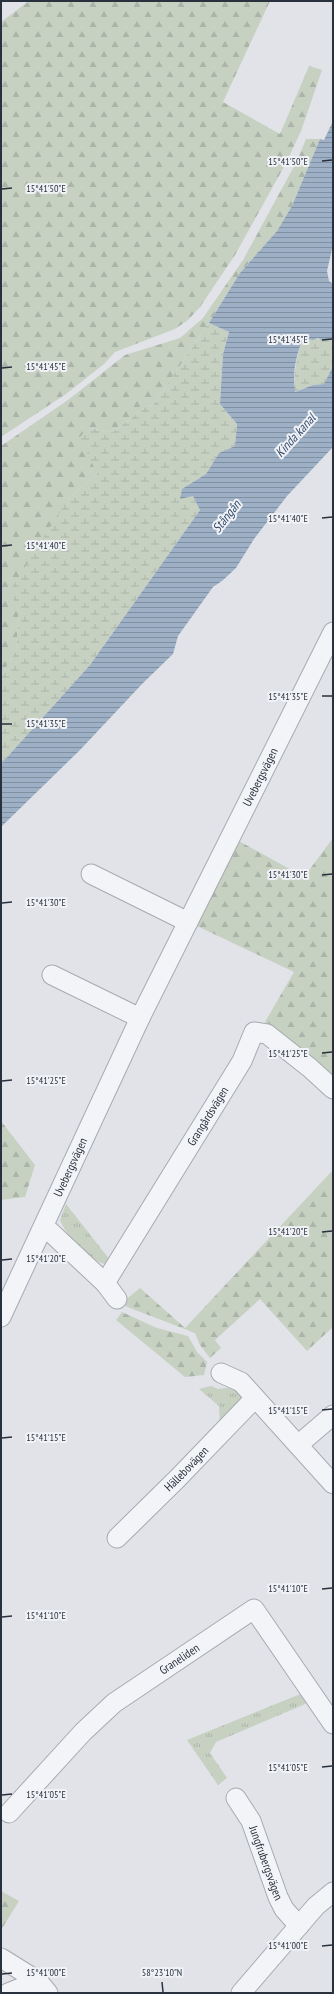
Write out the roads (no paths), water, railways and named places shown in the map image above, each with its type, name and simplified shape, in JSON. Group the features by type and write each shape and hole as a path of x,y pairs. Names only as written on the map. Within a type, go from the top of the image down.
{"street":[{"name":"Uvebergsvägen","path":"1,1317 140,1018 333,632"},
{"path":"91,874 188,922"},
{"path":"52,975 140,1018"},
{"name":"Grangårdsvägen","path":"105,1283 242,1062 254,1032 267,1034 310,1068 333,1089"},
{"path":"44,1226 105,1283 117,1299"},
{"path":"221,1373 241,1382 333,1484"},
{"name":"Hällebovägen","path":"117,1538 178,1478 255,1398"},
{"path":"298,1445 333,1415"},
{"name":"Graneliden","path":"9,1814 83,1732 114,1703 254,1609 333,1724"},
{"name":"Jungfrubergsvägen","path":"236,1798 251,1822 278,1897 284,1909 299,1926"},
{"path":"241,1993 316,1906 333,1892"},
{"path":"1,1958 43,1987"},
{"path":"8,1993 43,1987"}],"water":[{"path":"333,121 333,245 327,271 329,281 333,284 333,338 323,341 318,338 313,340 303,338 298,351 294,378 295,392 313,385 324,384 333,366 333,447 287,496 254,539 236,568 213,587 178,636 173,654 143,683 80,750 1,827 1,764 90,665 200,510 193,496 180,499 182,489 206,474 219,453 235,446 237,424 220,404 223,354 229,332 209,323 240,273 277,231 292,206 320,139 324,140"}],"water label":[{"name":"Kinda kanal","path":"295,435"},
{"name":"Stångån","path":"226,516"}]}
